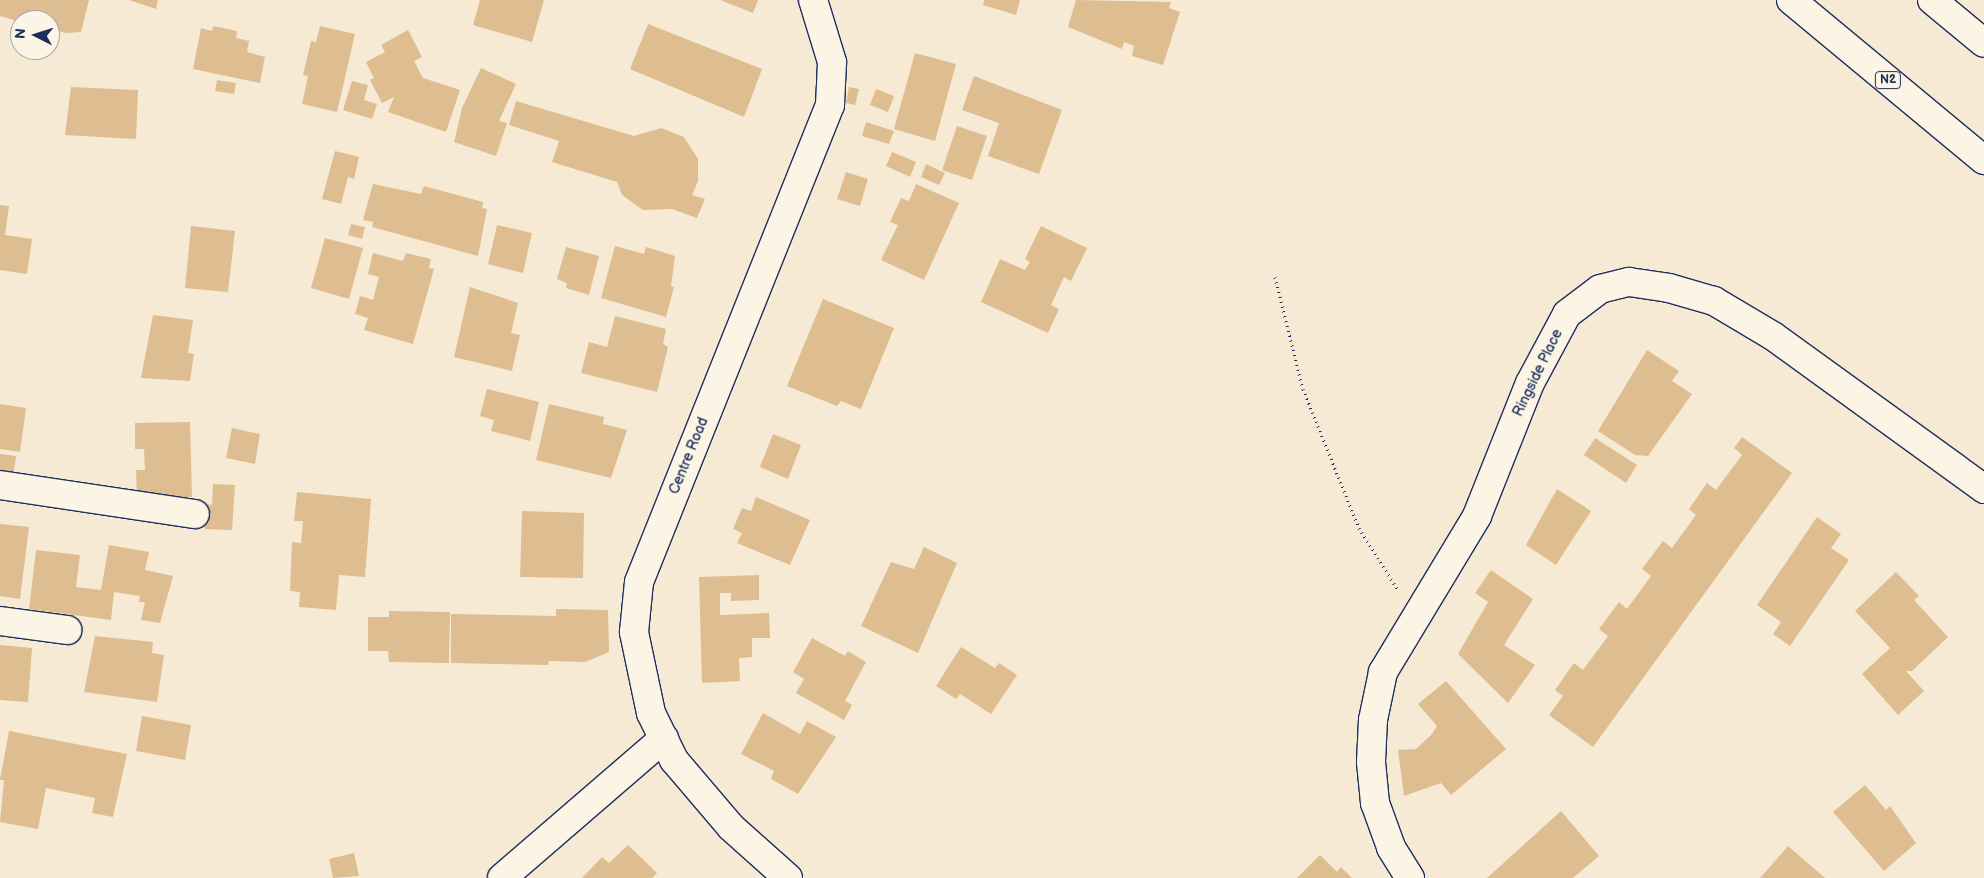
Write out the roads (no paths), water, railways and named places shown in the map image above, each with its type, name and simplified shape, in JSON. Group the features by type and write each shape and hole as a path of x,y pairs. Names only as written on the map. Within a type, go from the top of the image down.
{"main road":[{"name":"Centre Road","path":"780,875 730,827 674,760 651,712 640,672 634,632 639,582 830,105 832,62 814,0"},
{"name":"N2","path":"1791,0 1984,160"},
{"path":"1932,0 1984,43"},
{"name":"Ringside Place","path":"1410,878 1391,847 1375,803 1371,762 1373,720 1384,672 1477,516 1530,383 1567,314 1600,289 1629,282 1669,288 1714,301 1773,336 1984,489"},
{"path":"0,485 195,514"},
{"path":"0,621 67,630"},
{"path":"502,878 664,738"}]}
